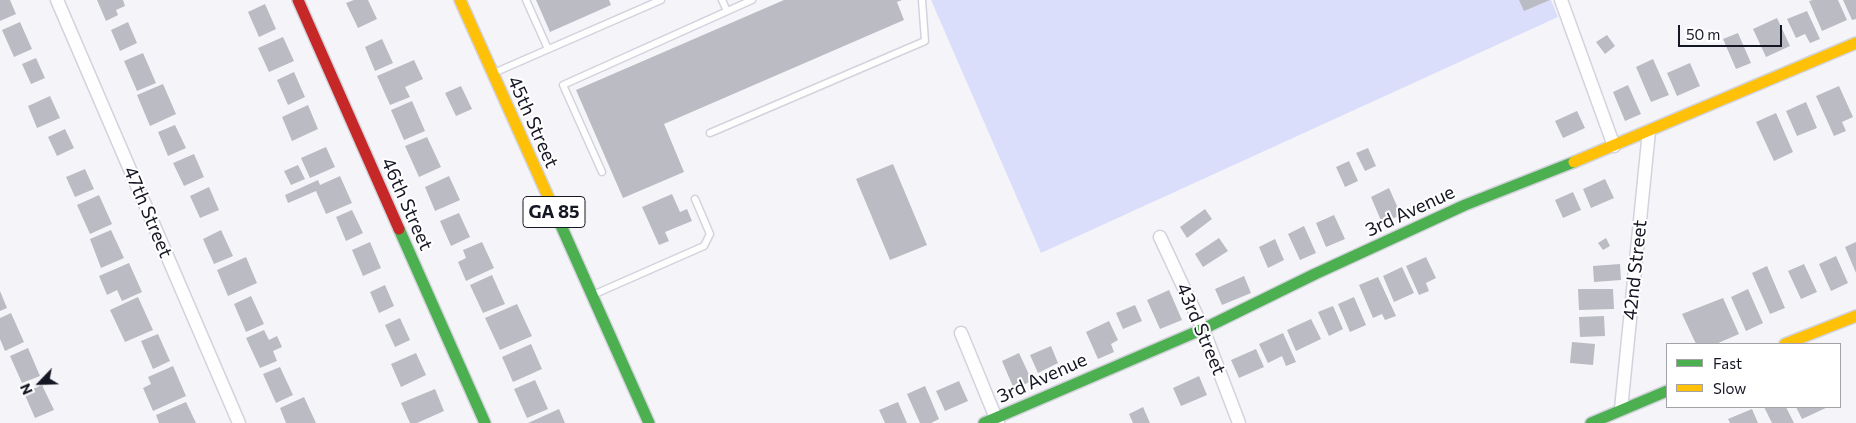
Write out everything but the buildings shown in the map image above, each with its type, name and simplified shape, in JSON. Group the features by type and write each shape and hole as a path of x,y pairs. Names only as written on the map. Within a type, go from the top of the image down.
{"street":[{"name":"47th Street","path":"57,0 239,423"},
{"name":"46th Street","path":"298,0 484,423"},
{"name":"45th Street","path":"460,0 649,423"},
{"path":"1562,0 1614,146"},
{"name":"3rd Avenue","path":"992,421 1202,329 1314,274 1465,205 1614,146 1856,44"},
{"name":"42nd Street","path":"1621,409 1649,131"},
{"name":"43rd Street","path":"1160,237 1202,329 1239,423"},
{"path":"1788,343 1856,316"},
{"path":"960,333 992,421"},
{"path":"1591,423 1666,391"}],"lane":[{"path":"526,0 548,49"},
{"path":"492,73 646,3 661,0"},
{"path":"722,0 727,12"},
{"path":"602,172 563,85 752,0"},
{"path":"710,133 926,41 922,0"},
{"path":"592,296 704,246 710,234 695,200"}],"shaded area":[{"path":"931,0 1551,0 1558,17 1041,253"}],"traffic: fast":[{"path":"984,423 1203,329 1315,274 1465,205 1574,162"},
{"path":"559,221 649,423"},
{"path":"399,229 485,423"},
{"path":"1591,423 1666,391"}],"traffic: slow":[{"path":"460,0 559,221"},
{"path":"1574,162 1856,43"},
{"path":"1788,343 1856,316"}],"traffic: jam":[{"path":"298,0 399,229"}]}
